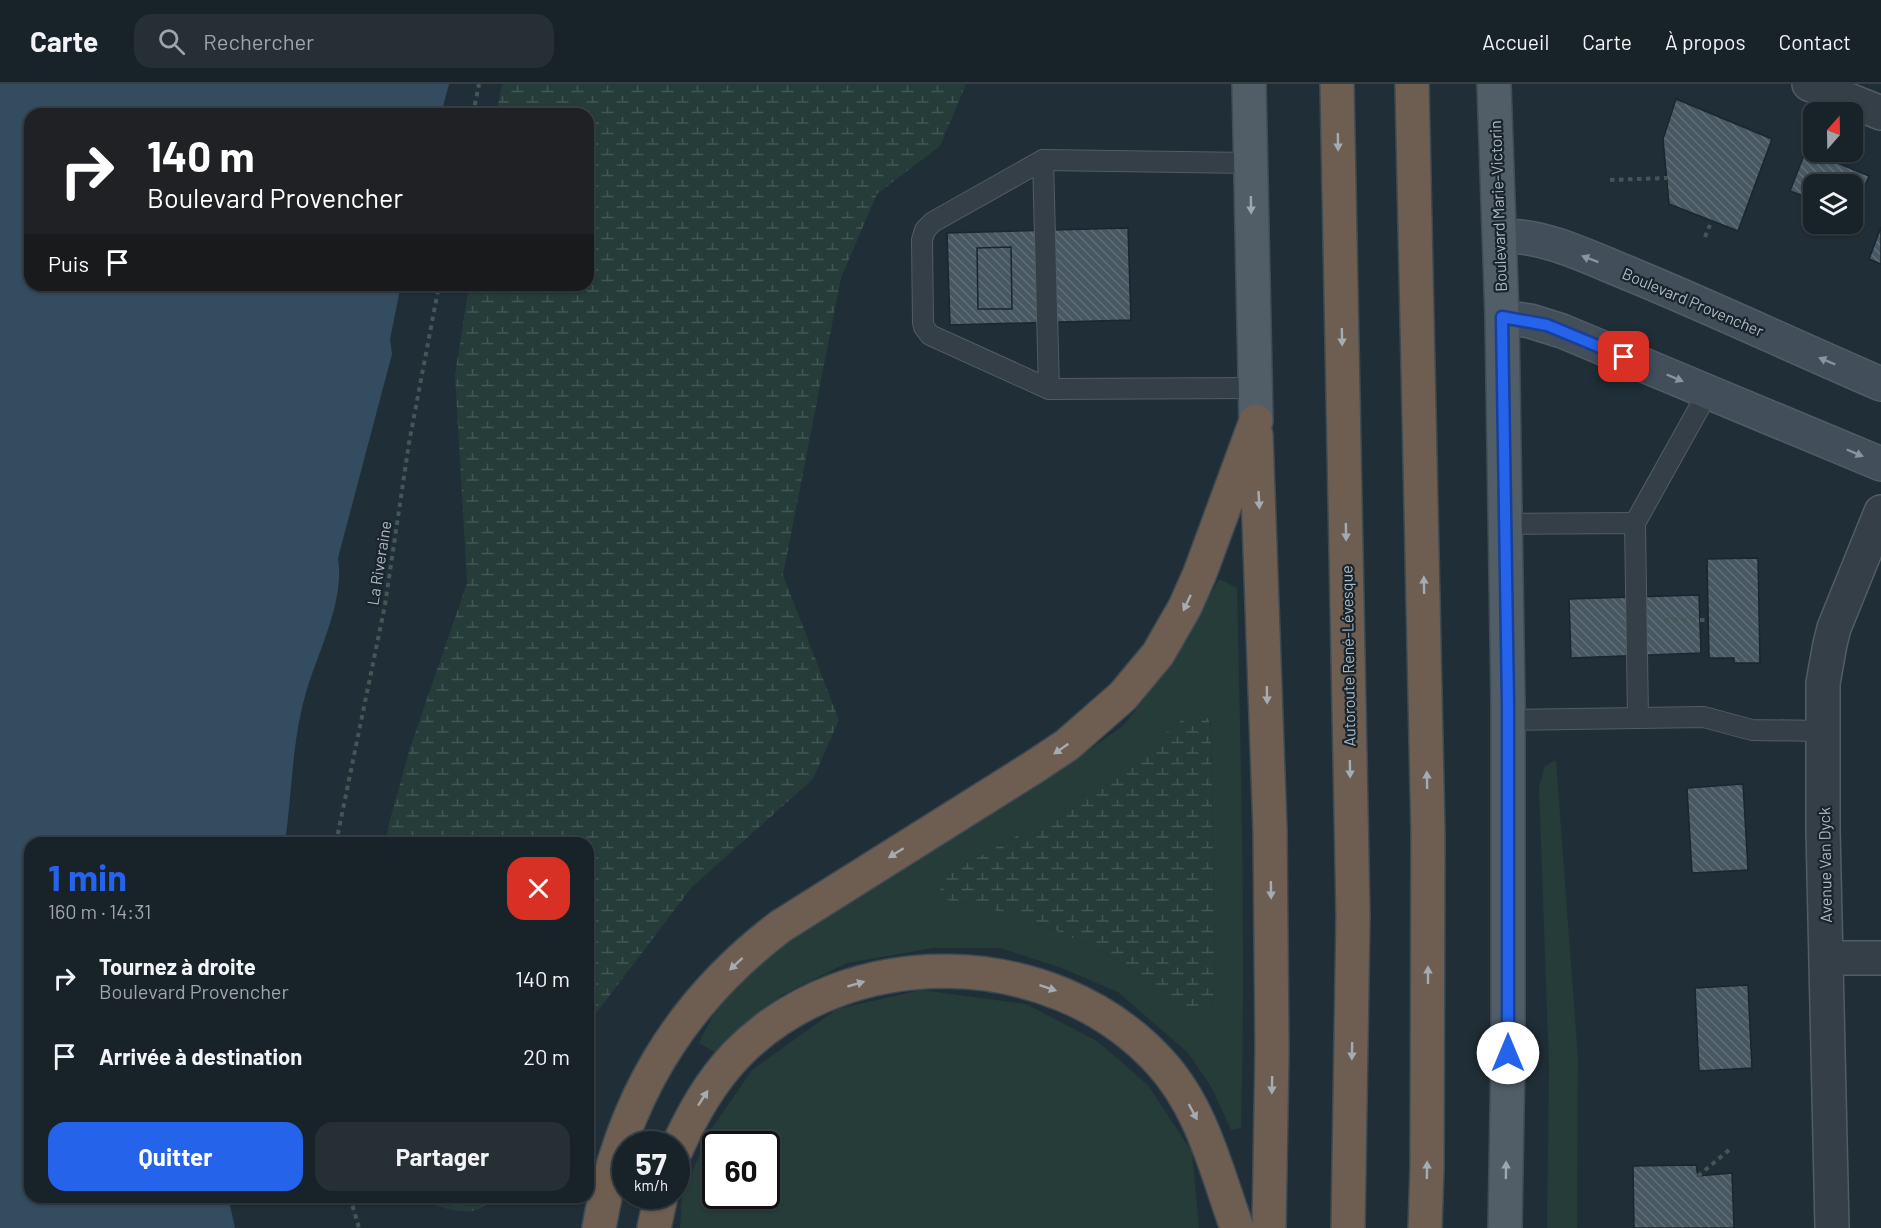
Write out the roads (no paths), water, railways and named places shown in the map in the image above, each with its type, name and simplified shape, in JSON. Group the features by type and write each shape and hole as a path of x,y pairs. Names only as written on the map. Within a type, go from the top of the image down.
{"highway":[{"name":"Autoroute René-Lévesque","path":"1336,84 1353,915 1348,1228"},
{"path":"1412,84 1428,834 1425,1228"},
{"path":"599,1228 611,1170 633,1112 662,1055 696,1005 715,984 781,926 1067,745 1123,696 1144,672 1158,654 1185,607 1200,573 1256,421"},
{"path":"1256,421 1270,830 1272,1050 1269,1228"},
{"path":"685,1131 696,1108 723,1070 756,1037 797,1009 845,987 870,980 920,973 973,971 1016,978 1059,992 1100,1013 1138,1041 1171,1074 1206,1138 1237,1228"},
{"path":"654,1228 659,1209"}],"main road":[{"path":"1249,84 1256,421"},
{"name":"Boulevard Marie-Victorin","path":"1494,84 1502,317 1508,720 1508,1053 1505,1228"}],"street":[{"path":"1809,84 1881,113"},
{"name":"Boulevard Provencher","path":"1500,236 1523,237 1542,242 1609,266 1715,309 1881,384"},
{"path":"1502,317 1530,321 1562,331 1881,464"},
{"name":"Avenue Van Dyck","path":"1832,1228 1823,830 1823,683 1830,644 1881,512"},
{"path":"1827,958 1881,958"}],"lane":[{"path":"1250,163 1043,160 928,225 922,240 923,310 924,327 930,335 1049,389 1255,388"},
{"path":"1043,160 1049,389"},
{"path":"1638,718 1635,524 1708,392"},
{"path":"1504,524 1635,524"},
{"path":"1508,720 1704,717 1752,730 1824,731"}],"water":[{"path":"0,84 449,84 443,108 24,108 24,291 400,291 390,339 392,354 338,558 339,575 334,610 301,714 286,837 24,837 24,1203 229,1203 235,1228 0,1228"}]}
